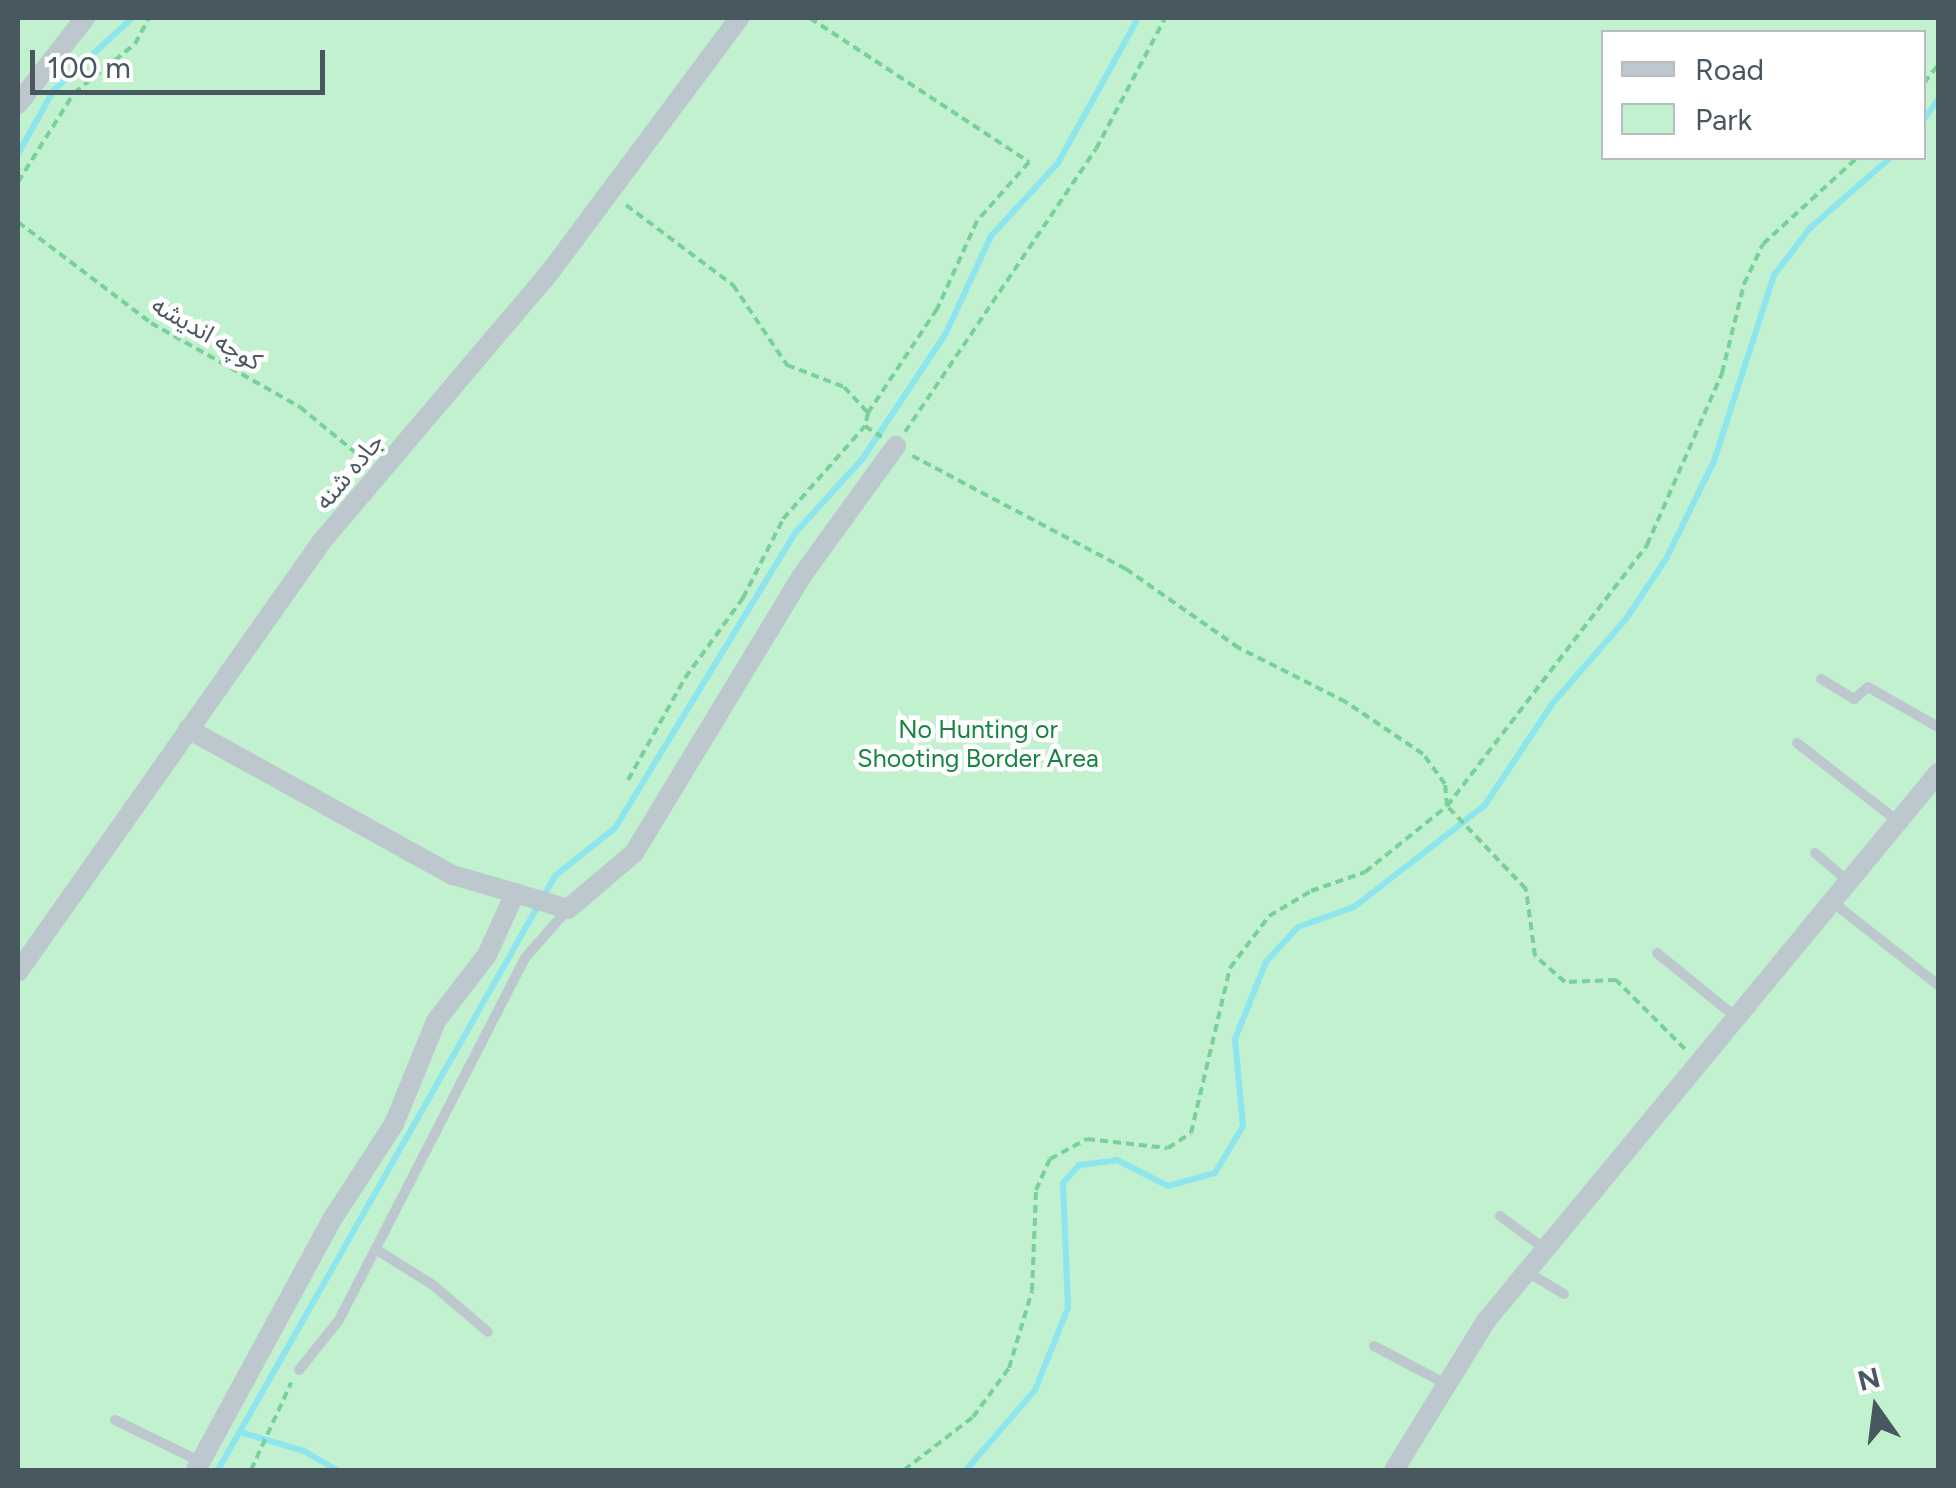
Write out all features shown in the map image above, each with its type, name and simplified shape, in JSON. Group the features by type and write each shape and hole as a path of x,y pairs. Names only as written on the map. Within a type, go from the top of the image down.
{"street":[{"path":"18,104 85,18"},
{"name":"جاده شنه","path":"18,972 322,542 611,193 739,18"},
{"path":"188,729 454,874 560,906 634,853 801,577 896,446"},
{"path":"1394,1470 1447,1385 1527,1272 1736,1018 1852,885 1938,773"},
{"path":"198,1466 331,1221 394,1124 436,1022 488,955 521,895"}],"lane":[{"path":"1821,678 1854,700 1868,687 1938,727"},
{"path":"1797,744 1899,823"},
{"path":"1815,853 1852,885"},
{"path":"1835,904 1938,985"},
{"path":"298,1370 339,1320 525,958 560,906"},
{"path":"1657,953 1736,1018"},
{"path":"1500,1216 1546,1249"},
{"path":"377,1250 433,1284 488,1332"},
{"path":"1527,1272 1564,1294"},
{"path":"1374,1346 1447,1385"},
{"path":"115,1420 198,1466"}],"path":[{"path":"18,182 74,94 135,44 150,18"},
{"path":"628,780 685,678 743,598 783,519 867,427 868,413 937,309 977,221 1029,162 810,18"},
{"path":"1165,18 1096,149 896,446 1126,570 1239,648 1346,702 1422,754 1444,784 1447,806 1526,889 1535,956 1565,982 1616,980 1698,1064"},
{"path":"904,1470 973,1417 1009,1368 1032,1291 1036,1190 1050,1159 1087,1139 1168,1148 1191,1132 1230,968 1269,916 1312,891 1364,872 1447,806 1647,546 1722,373 1744,284 1763,244 1855,160"},
{"path":"611,193 734,285 787,365 844,387 868,413"},
{"name":"کوچه اندیشه","path":"18,222 151,322 300,407 380,472"},
{"path":"251,1470 266,1427 298,1370"}],"green space":[{"name":"No Hunting or Shooting Border Area","path":"18,18 1938,18 1938,1470 18,1470"}],"waterway":[{"path":"18,154 53,91 132,18"},
{"path":"218,1470 555,876 615,828 796,532 863,458 946,333 991,236 1058,163 1138,18"},
{"path":"1926,116 1938,100"},
{"path":"966,1470 1035,1390 1068,1308 1063,1183 1079,1165 1117,1160 1168,1186 1215,1173 1243,1126 1235,1039 1266,962 1298,927 1354,907 1485,805 1552,704 1626,619 1667,557 1714,461 1774,275 1810,228 1888,160"},
{"path":"240,1432 304,1451 337,1470"}]}
